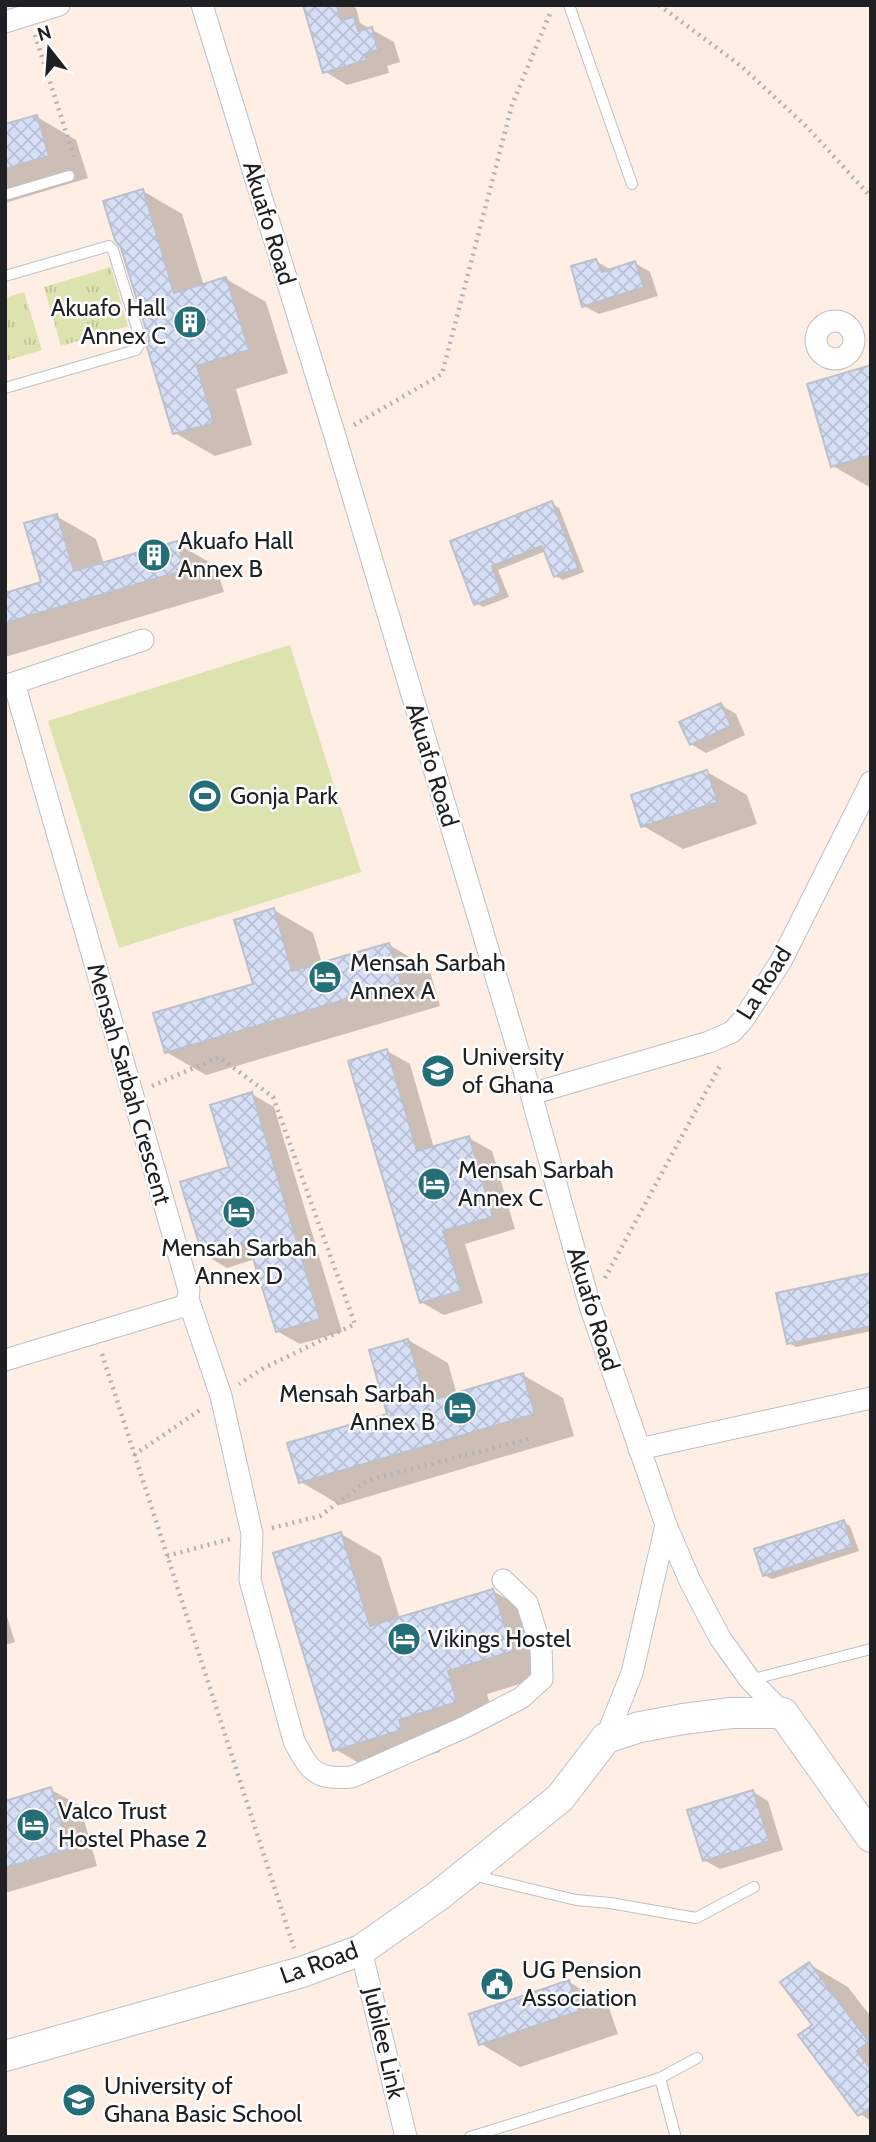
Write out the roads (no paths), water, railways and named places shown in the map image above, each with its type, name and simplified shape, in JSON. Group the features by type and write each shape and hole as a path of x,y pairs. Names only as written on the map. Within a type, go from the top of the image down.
{"street":[{"path":"5,22 59,5"},
{"name":"Akuafo Road","path":"202,5 335,436 531,1094 590,1306 666,1525 690,1581 720,1638 750,1680 783,1713"},
{"path":"848,326 871,326"},
{"path":"9,684 144,640"},
{"name":"Mensah Sarbah Crescent","path":"9,684 132,1095 188,1290 188,1299 221,1396 252,1534 250,1580 294,1741 307,1765 315,1773 335,1778 352,1777 465,1727 521,1698 542,1679 541,1648 527,1603 503,1580"},
{"name":"La Road","path":"531,1094 709,1042 732,1032 743,1020 781,961 869,792"},
{"path":"5,1360 184,1306 188,1299"},
{"path":"639,1449 871,1398"},
{"name":"La Road","path":"5,2056 302,1972 361,1950 438,1896 560,1798 607,1738 632,1672 666,1525"},
{"path":"607,1738 640,1727 683,1719 731,1713 783,1713 871,1837"},
{"name":"Jubilee Link","path":"361,1950 406,2137"}],"lane":[{"path":"569,5 632,184"},
{"path":"5,195 69,176"},
{"path":"5,276 109,246 113,250 141,341 136,349 5,388"},
{"path":"750,1680 871,1649"},
{"path":"466,1873 576,1900 696,1918 754,1886"},
{"path":"470,2137 660,2078 697,2058"},
{"path":"660,2078 673,2136"}],"place":[{"name":"Akuafo Hall Annex C","path":"190,322"},
{"name":"Akuafo Hall Annex B","path":"154,555"},
{"name":"Gonja Park","path":"205,796"},
{"name":"Mensah Sarbah Annex A","path":"325,977"},
{"name":"University of Ghana","path":"438,1071"},
{"name":"Mensah Sarbah Annex C","path":"434,1184"},
{"name":"Mensah Sarbah Annex D","path":"239,1212"},
{"name":"Mensah Sarbah Annex B","path":"460,1408"},
{"name":"Vikings Hostel","path":"404,1639"},
{"name":"Valco Trust Hostel Phase 2","path":"33,1825"},
{"name":"UG Pension Association","path":"497,1984"},
{"name":"University of Ghana Basic School","path":"79,2100"}]}
